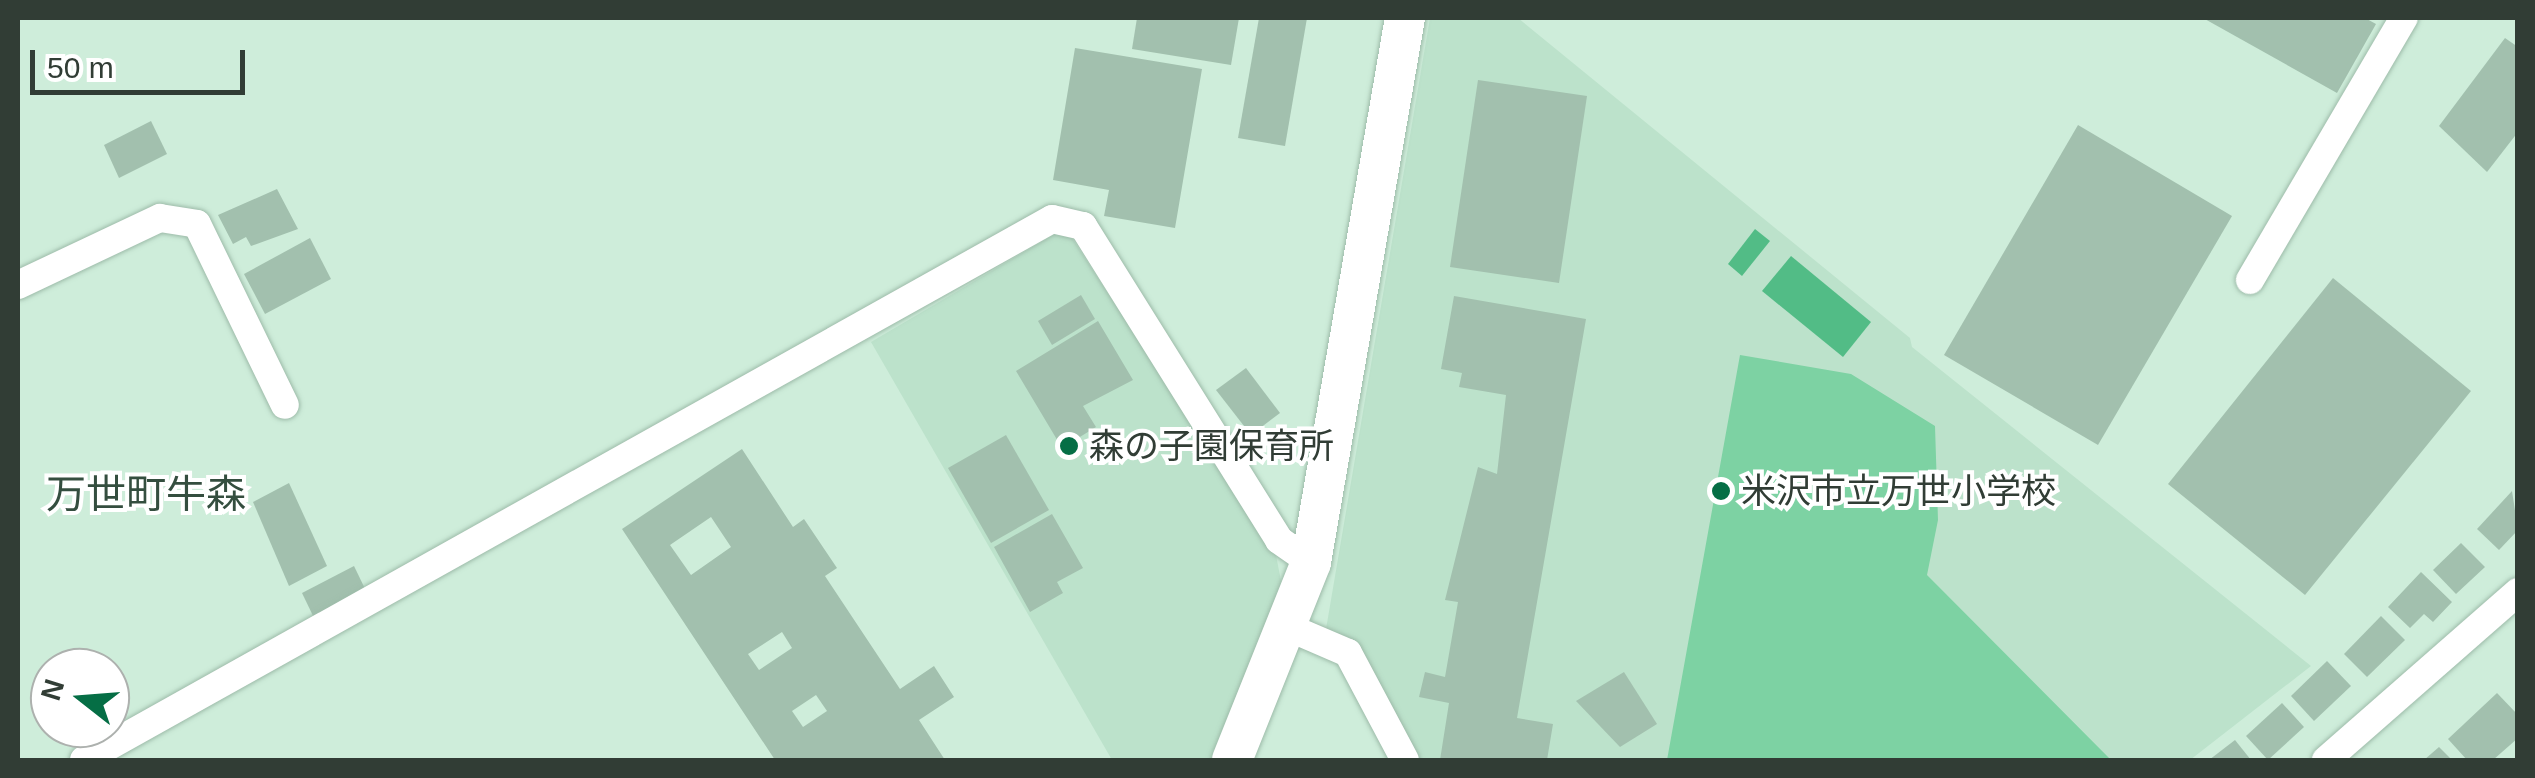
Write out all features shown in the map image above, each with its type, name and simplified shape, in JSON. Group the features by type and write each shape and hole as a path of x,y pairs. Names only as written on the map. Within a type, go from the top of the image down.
{"street":[{"path":"1232,760 1290,628 1311,562 1405,18"},
{"path":"2250,280 2404,18"},
{"path":"18,285 160,218 197,224 285,404"},
{"path":"84,760 1052,219 1083,226 1279,540 1311,562"},
{"path":"2326,760 2518,592"},
{"path":"1290,628 1348,653 1406,760"}],"shaded area":[{"name":"米沢市立万世小学校","path":"1430,18 1518,18 1910,338 1912,347 2311,666 2190,760 1417,760 1325,635"},
{"path":"1755,229 1770,241 1742,276 1728,264"},
{"name":"森の子園保育所","path":"1058,232 1070,235 1275,550 1282,586 1210,760 1112,760 871,342"},
{"path":"1791,256 1871,322 1843,357 1762,291"},
{"path":"1740,355 1851,374 1935,426 1938,520 1927,575 2111,760 1667,760"}],"building":[{"path":"1137,18 1239,18 1231,65 1132,49"},
{"path":"1259,18 1307,18 1285,146 1238,138"},
{"path":"2203,18 2365,18 2376,24 2337,93"},
{"path":"2505,38 2518,47 2518,132 2487,172 2439,126"},
{"path":"1075,48 1202,69 1175,228 1104,216 1109,190 1053,180"},
{"path":"1478,80 1587,96 1559,283 1450,267"},
{"path":"151,121 167,154 119,178 104,145"},
{"path":"2078,125 2232,216 2098,445 1944,355"},
{"path":"277,189 298,229 251,246 246,237 233,244 218,215"},
{"path":"310,238 331,279 265,314 244,274"},
{"path":"2333,278 2471,391 2305,595 2168,484"},
{"path":"1081,295 1095,319 1052,345 1038,321"},
{"path":"1454,296 1586,319 1517,718 1553,724 1547,760 1440,760 1449,703 1419,697 1425,672 1445,677 1458,602 1445,600 1478,467 1497,474 1506,395 1459,387 1462,373 1441,369"},
{"path":"1098,321 1133,380 1083,406 1096,427 1062,448 1016,371"},
{"path":"1246,368 1280,413 1251,435 1216,390"},
{"path":"1006,435 1049,510 991,543 948,468"},
{"path":"742,449 793,527 804,519 837,568 825,576 900,689 934,666 954,697 919,720 945,760 775,760 622,529","holes":["711,517 731,547 691,575 670,545","782,632 792,648 759,670 748,654","816,695 827,711 803,727 792,711"]},
{"path":"289,483 327,566 289,586 253,502"},
{"path":"2512,491 2518,530 2499,550 2477,529"},
{"path":"1052,514 1083,568 1057,582 1063,593 1030,612 994,547"},
{"path":"2461,543 2485,567 2456,594 2433,570"},
{"path":"354,566 368,595 316,622 302,593"},
{"path":"2421,572 2452,602 2433,622 2424,614 2410,628 2388,607"},
{"path":"2381,616 2405,640 2367,677 2344,654"},
{"path":"2327,661 2351,686 2314,721 2291,696"},
{"path":"1624,672 1657,724 1620,747 1576,701"},
{"path":"2497,693 2518,715 2518,738 2493,760 2467,760 2448,739"},
{"path":"2282,703 2304,727 2268,760 2246,736"},
{"path":"2235,740 2251,760 2209,760"},
{"path":"2439,747 2452,760 2424,760"}],"place":[{"name":"森の子園保育所","path":"1069,446"},
{"name":"米沢市立万世小学校","path":"1721,491"}],"district":[{"name":"万世町牛森","path":"146,494"}]}
